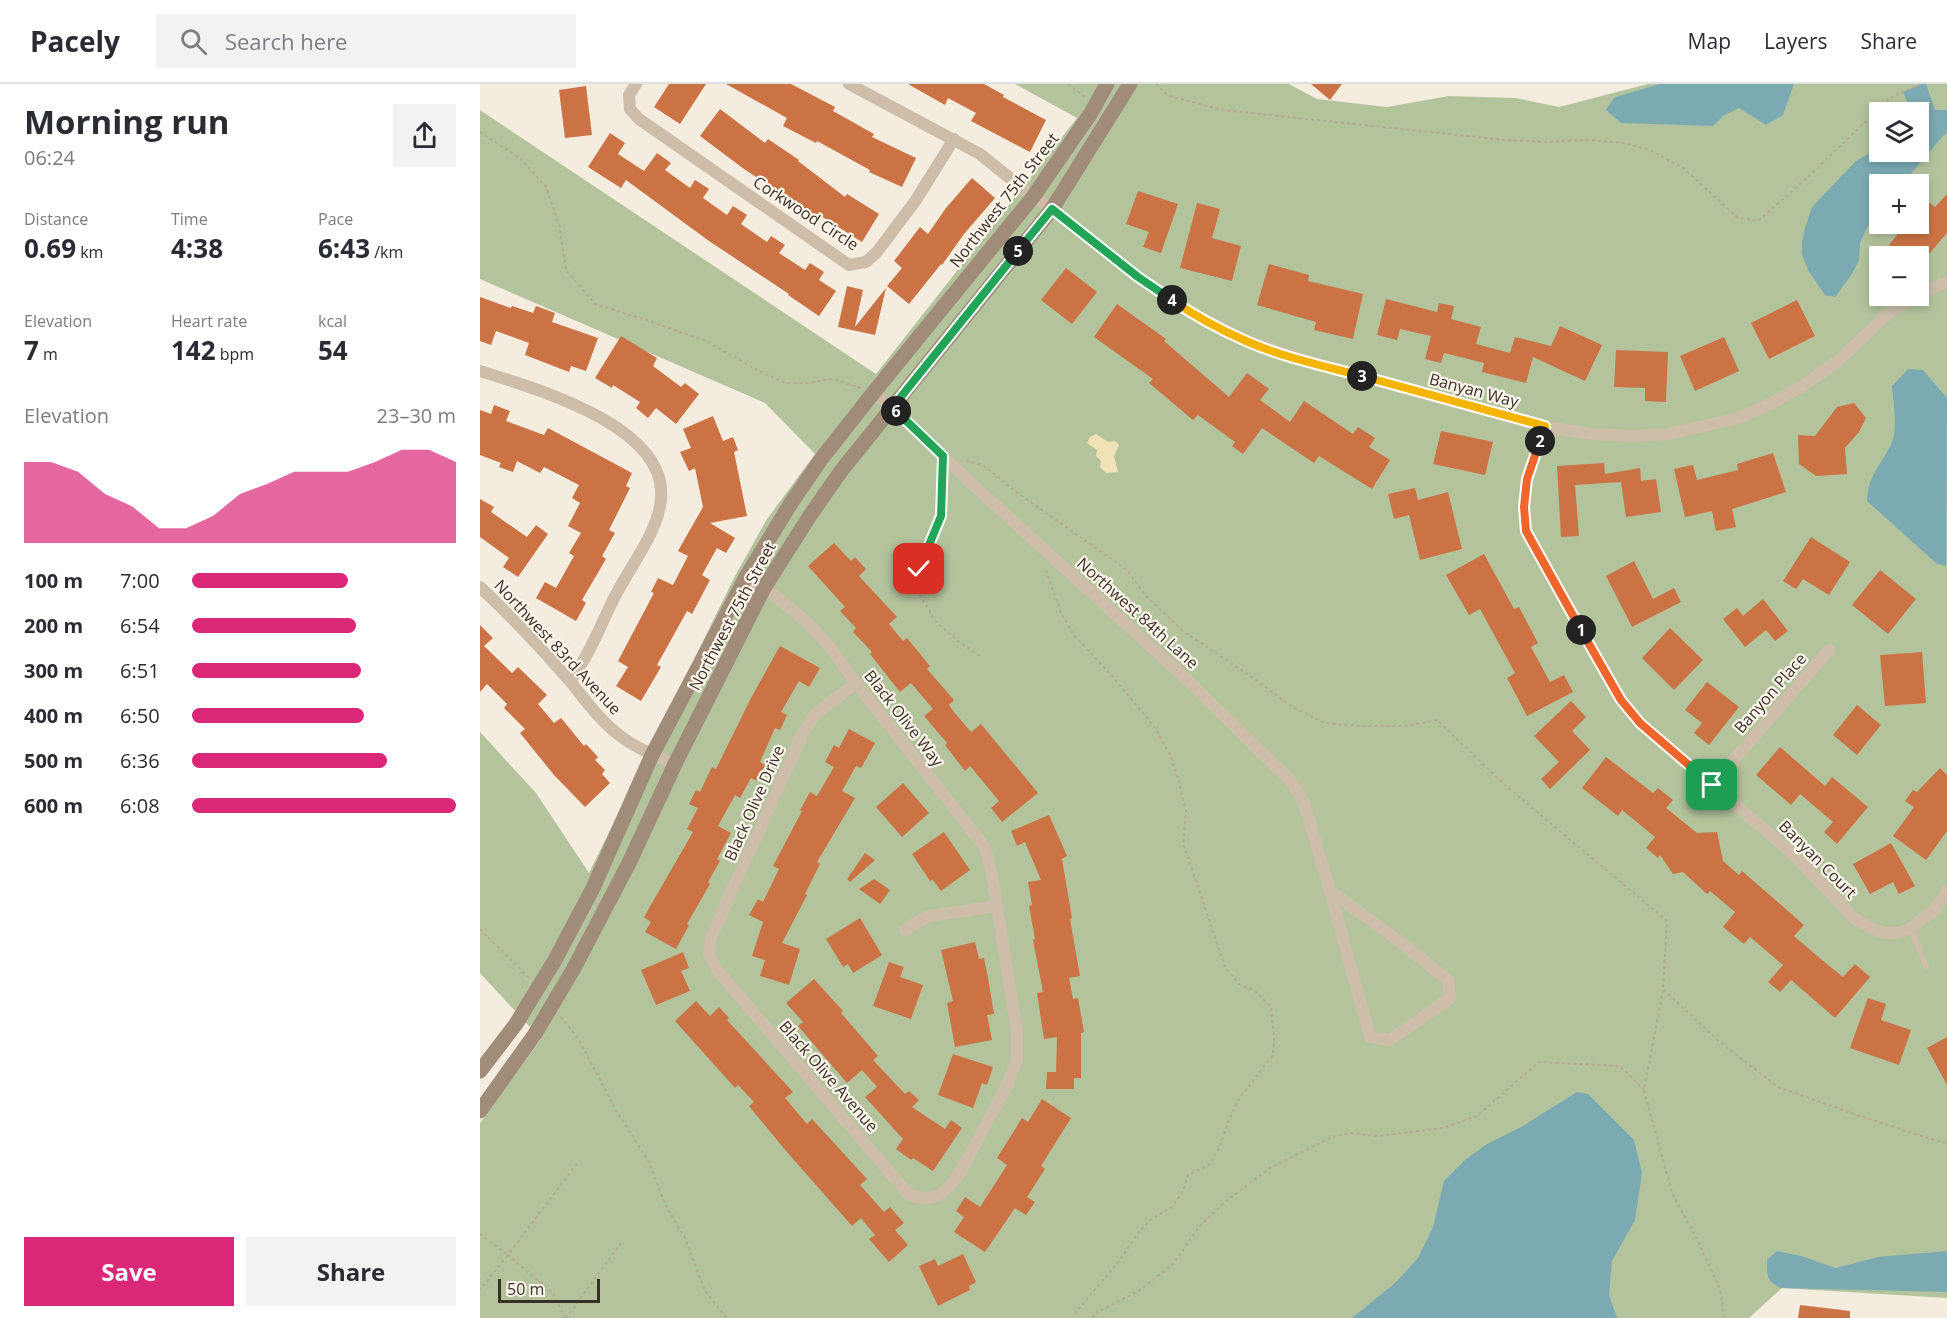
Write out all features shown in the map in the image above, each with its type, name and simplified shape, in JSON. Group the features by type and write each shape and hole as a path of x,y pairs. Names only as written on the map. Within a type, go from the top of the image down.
{"street":[{"name":"Corkwood Circle","path":"636,84 629,95 630,109 639,119 849,266 866,262 876,252 916,200 954,139"},
{"name":"Banyan Way","path":"849,84 980,154 1138,277 1188,311 1247,341 1307,361 1545,426 1592,434 1632,436 1668,434 1739,418 1804,385 1838,361 1890,312 1900,306"},
{"name":"Northwest 75th Street","path":"480,1071 516,1024 593,888 652,755 746,577 822,458 1033,196 1091,113 1107,84"},
{"name":"Northwest 75th Street","path":"480,1111 535,1034 574,968 629,863 675,764 764,588 841,471 1052,209 1130,84"},
{"name":"Banyan Way","path":"1929,290 1947,282"},
{"path":"480,371 559,397 594,414 641,448 652,463 660,481 661,499 654,524 618,590 587,656 570,681"},
{"name":"Northwest 84th Lane","path":"874,392 1182,675 1291,780 1304,802 1370,1037 1390,1040 1450,998 1448,980 1330,891"},
{"name":"Banyan Court","path":"1545,426 1527,479 1524,507 1526,531 1621,700 1640,723 1793,854 1855,919 1884,933 1898,933 1911,928"},
{"name":"Black Olive Way","path":"746,577 764,588 808,623 830,647 855,683 984,846 998,906 1017,1032 1017,1060 1008,1086 958,1176 948,1189 935,1198"},
{"name":"Northwest 83rd Avenue","path":"480,587 505,610 570,681 591,710 616,733 652,755 675,764"},
{"name":"Banyon Place","path":"1712,785 1829,650"},
{"name":"Black Olive Drive","path":"709,955 711,937 803,733 815,714 855,683"},
{"path":"1911,928 1935,909 1947,891"},
{"path":"905,930 928,916 998,906"},
{"name":"Black Olive Avenue","path":"709,955 718,971 909,1195 922,1199 935,1198"}],"lane":[{"path":"1911,928 1926,966"}],"path":[{"path":"1156,84 1169,96 1223,110 1505,140 1548,142 1586,140 1624,143 1650,150 1683,168 1737,217 1758,221 1890,98 1920,84"},
{"path":"480,132 521,159 546,187 559,225 566,270 595,304 706,341 759,371 786,383 808,383 833,379 874,392"},
{"path":"980,656 936,622 920,595 919,569 941,516 943,456 983,465 1014,491 1127,570 1145,595 1183,631 1291,706 1325,723 1407,726 1437,720 1505,785 1667,921 1664,989 1644,1090 1672,1193 1720,1289 1724,1318"},
{"path":"1035,541 1061,613 1073,634 1113,677 1156,729 1170,755 1186,811 1183,843 1225,967 1239,984 1255,991 1271,1007 1274,1037 1274,1055 1239,1100 1210,1164 1188,1175 1183,1191 1172,1207 1150,1220 1138,1233 1119,1262 1076,1312 1074,1318"},
{"path":"480,929 524,971 538,988"},
{"path":"1664,989 1720,1042 1778,1088 1947,1144"},
{"path":"552,1005 578,1038 617,1112 649,1162 665,1204 685,1238 705,1291 727,1318"},
{"path":"1093,1318 1094,1314 1140,1290 1173,1264 1199,1227 1226,1201 1252,1181 1270,1168 1332,1137 1350,1133 1378,1137 1443,1128 1477,1116 1539,1062 1620,1066 1644,1090"},
{"path":"480,1290 579,1161"},
{"path":"480,1233 553,1293 565,1318 621,1243"}],"green space":[{"path":"1015,84 1289,84 1317,99 1387,107 1449,96 1516,98 1559,107 1648,84 1947,84 1947,1298 1782,1288 1749,1318 480,1318 480,1123 541,1039 480,973 480,732 536,793 589,873 735,576 767,519 815,454 765,403 480,279 480,110 876,374 1077,118"}],"sand":[{"path":"1096,434 1108,442 1115,441 1119,445 1114,456 1118,472 1106,473 1100,467 1101,461 1096,456 1097,450 1087,443 1090,437"}],"water":[{"path":"1660,84 1794,84 1783,115 1766,125 1739,108 1723,116 1713,126 1621,123 1606,110 1615,97"},
{"path":"1926,84 1935,110 1947,110 1947,133 1929,152 1929,102 1907,102 1903,92"},
{"path":"1869,152 1869,162 1921,162 1911,174 1869,174 1869,224 1860,244 1859,260 1835,297 1825,295 1808,270 1802,254 1805,228 1812,207 1856,161"},
{"path":"1908,369 1923,370 1947,398 1946,566 1936,563 1867,501 1870,483 1894,436 1892,386"},
{"path":"1577,1092 1588,1094 1634,1140 1642,1173 1635,1220 1612,1261 1609,1295 1617,1318 1352,1318 1394,1284 1418,1258 1433,1227 1444,1181 1465,1160 1487,1144 1523,1126"},
{"path":"1777,1251 1801,1256 1836,1268 1878,1257 1947,1251 1947,1292 1781,1288 1772,1283 1767,1274 1767,1260"}],"building":[{"path":"669,84 706,84 680,124 654,107"},
{"path":"726,84 791,84 835,107 833,111 874,134 872,137 916,158 902,187 869,172 870,170 817,141 816,143 783,126 787,118"},
{"path":"908,84 984,84 1046,120 1030,152 971,121 976,113 948,98 945,105"},
{"path":"1311,84 1342,84 1330,100"},
{"path":"586,86 592,135 565,138 559,90"},
{"path":"720,109 765,143 768,139 799,160 845,197 847,194 879,214 862,242 821,216 817,222 788,198 700,136"},
{"path":"610,133 625,143 618,154 644,171 657,153 671,163 665,170 690,188 695,180 709,189 703,198 727,215 733,206 747,215 741,224 767,242 771,236 785,245 779,253 805,270 810,263 824,272 819,280 836,291 819,316 709,241 626,180 621,188 588,167"},
{"path":"972,178 995,198 909,304 887,286 902,268 894,261 920,227 928,234 946,208"},
{"path":"1138,191 1178,204 1161,253 1143,247 1149,232 1126,224"},
{"path":"1947,194 1947,233 1929,254 1929,246 1889,245 1898,234 1929,234 1929,202 1935,207"},
{"path":"1197,203 1220,209 1212,238 1241,246 1232,281 1180,268"},
{"path":"1269,264 1309,275 1308,281 1363,294 1353,339 1314,330 1316,322 1257,305"},
{"path":"1066,268 1097,292 1072,324 1041,300"},
{"path":"847,286 863,290 855,327 886,288 875,335 838,327"},
{"path":"480,297 533,313 536,306 555,313 552,322 598,338 586,371 571,366 569,372 525,355 529,343 496,331 491,345 480,341"},
{"path":"1386,299 1437,312 1439,303 1454,306 1451,319 1481,327 1476,344 1510,353 1515,337 1551,346 1560,326 1602,345 1585,381 1533,357 1526,383 1482,372 1484,363 1444,353 1441,363 1425,359 1431,336 1400,329 1397,340 1377,335"},
{"path":"1797,300 1815,336 1769,359 1751,323"},
{"path":"1117,304 1166,339 1164,341 1229,397 1247,373 1269,389 1260,400 1290,422 1304,401 1353,434 1358,427 1375,438 1369,447 1390,460 1372,489 1319,456 1314,463 1262,428 1243,454 1232,446 1235,442 1198,415 1193,420 1149,383 1153,379 1094,337"},
{"path":"621,336 657,358 653,366 681,387 685,383 699,394 676,424 656,408 648,418 636,408 640,402 613,385 612,388 595,378"},
{"path":"1724,337 1739,371 1695,391 1680,356"},
{"path":"1616,350 1668,352 1666,402 1645,401 1645,388 1614,387"},
{"path":"1854,403 1866,418 1859,432 1845,448 1847,474 1816,476 1799,464 1798,435 1815,436 1837,407"},
{"path":"494,405 510,411 506,421 544,435 548,428 632,473 626,486 630,488 609,530 615,533 602,556 606,559 582,600 586,603 576,621 536,598 545,582 556,588 574,556 569,553 581,533 568,526 580,503 572,498 579,485 544,467 540,473 517,461 513,472 499,467 501,463 480,455 480,410 491,414"},
{"path":"713,416 723,441 733,437 738,450 734,452 747,516 710,523 735,538 726,553 717,548 702,575 710,580 692,614 687,611 657,665 661,667 641,701 616,686 628,667 618,661 654,593 651,592 658,578 673,585 688,556 678,551 703,507 695,468 689,471 680,452 691,448 683,429"},
{"path":"1441,431 1493,442 1485,475 1433,464"},
{"path":"1773,453 1786,492 1732,509 1736,527 1716,531 1712,511 1685,517 1674,469 1693,465 1697,480 1738,470 1737,464"},
{"path":"1604,463 1605,474 1640,468 1641,481 1656,479 1661,512 1626,517 1621,482 1575,485 1579,536 1561,537 1557,466"},
{"path":"1415,488 1418,500 1448,492 1462,549 1420,560 1409,515 1394,519 1388,494"},
{"path":"480,499 494,507 491,512 527,537 536,525 548,534 518,577 503,567 509,558 480,537"},
{"path":"1811,537 1850,562 1829,595 1803,579 1796,589 1783,581"},
{"path":"834,543 851,561 855,557 866,569 859,576 897,617 889,624 903,641 907,638 930,666 927,669 954,700 949,705 954,712 971,732 981,724 1038,793 1002,822 991,808 999,801 970,766 965,771 945,745 947,743 924,716 933,709 911,683 900,692 870,654 872,652 853,632 856,628 840,611 845,607 808,566"},
{"path":"1484,554 1514,609 1519,607 1538,643 1531,647 1550,682 1564,675 1573,692 1527,716 1507,678 1515,673 1480,609 1469,615 1446,575"},
{"path":"1634,561 1653,599 1674,588 1681,602 1632,627 1606,576"},
{"path":"1880,570 1916,599 1888,634 1852,605"},
{"path":"1763,599 1788,631 1775,641 1766,630 1745,647 1723,619 1737,608 1743,616"},
{"path":"480,625 493,638 484,646 512,673 518,667 547,695 538,704 554,723 561,718 584,746 586,744 598,757 595,760 605,770 602,774 610,783 585,807 554,775 520,733 525,729 504,708 507,704 487,684 480,692"},
{"path":"1670,628 1703,660 1674,690 1642,658"},
{"path":"780,646 820,668 809,687 799,681 781,712 787,715 780,730 775,728 760,762 765,765 757,781 751,778 740,798 735,795 718,826 731,833 717,859 720,861 708,882 710,884 687,924 689,925 676,949 645,932 651,922 644,917 693,832 687,829 698,808 689,804 696,790 700,792 712,767 716,769"},
{"path":"1922,652 1926,703 1885,706 1880,655"},
{"path":"1707,682 1739,707 1709,745 1694,733 1702,723 1685,710"},
{"path":"1571,701 1586,717 1572,731 1590,750 1550,789 1541,779 1559,762 1534,736"},
{"path":"1857,705 1881,725 1857,755 1833,735"},
{"path":"849,729 875,743 861,768 856,766 842,791 855,798 817,862 820,864 805,894 807,895 782,943 800,949 789,985 760,976 765,960 752,956 763,922 749,915 758,899 763,902 779,869 773,866 802,811 800,810 810,792 817,796 834,767 825,762 834,745 839,748"},
{"path":"1780,747 1825,786 1832,777 1868,807 1837,844 1824,832 1833,822 1800,794 1791,805 1756,775"},
{"path":"1606,757 1653,793 1658,788 1673,800 1666,808 1697,833 1717,832 1723,861 1739,875 1742,871 1804,925 1794,936 1822,960 1843,977 1855,964 1870,977 1835,1018 1791,980 1780,992 1768,982 1783,965 1750,937 1744,944 1723,927 1735,912 1710,891 1707,894 1683,872 1673,874 1660,855 1658,858 1646,848 1655,837 1622,810 1618,816 1582,788"},
{"path":"1940,768 1947,775 1947,831 1926,860 1893,836 1914,807 1905,801 1913,790 1917,792"},
{"path":"903,783 929,813 902,837 876,807"},
{"path":"1049,815 1067,856 1062,859 1080,976 1069,978 1073,999 1078,998 1084,1032 1081,1033 1081,1078 1074,1078 1074,1089 1046,1089 1047,1072 1056,1072 1057,1037 1044,1039 1037,993 1043,992 1033,940 1035,939 1029,906 1032,905 1028,882 1041,880 1025,842 1017,846 1011,831"},
{"path":"944,832 970,870 941,891 933,880 930,881 912,854"},
{"path":"1891,843 1915,886 1899,894 1893,882 1870,894 1853,864"},
{"path":"865,853 875,860 850,882 847,879"},
{"path":"874,879 890,890 880,904 859,889"},
{"path":"860,918 882,955 853,973 848,964 843,967 826,939"},
{"path":"975,942 979,959 984,958 988,978 994,1014 987,1015 992,1040 955,1047 947,1003 953,1001 941,950"},
{"path":"683,952 689,968 681,971 690,991 656,1005 641,970"},
{"path":"889,962 904,967 900,977 923,985 911,1019 873,1006"},
{"path":"814,979 843,1011 841,1013 878,1056 873,1060 905,1094 909,1091 919,1100 912,1107 945,1129 951,1120 962,1128 933,1171 896,1149 903,1139 865,1097 877,1087 862,1070 847,1083 798,1026 803,1022 786,1003"},
{"path":"1868,998 1886,1004 1881,1020 1911,1030 1899,1065 1850,1048"},
{"path":"696,1001 710,1016 719,1007 729,1018 727,1020 793,1092 785,1098 807,1124 812,1119 867,1179 860,1185 884,1212 890,1207 904,1223 895,1230 908,1245 889,1262 869,1239 875,1235 861,1218 852,1226 749,1106 754,1102 738,1085 735,1088 675,1021"},
{"path":"1947,1037 1947,1085 1927,1048"},
{"path":"953,1054 993,1067 987,1085 982,1083 973,1108 938,1095"},
{"path":"1042,1099 1071,1118 1041,1166 1045,1169 1027,1197 1035,1202 1026,1215 1015,1208 985,1252 954,1232 964,1217 956,1211 965,1197 980,1207 1007,1165 997,1158 1022,1118 1028,1122"},
{"path":"963,1254 976,1282 969,1286 970,1290 938,1306 919,1266 935,1259 938,1266"},
{"path":"1800,1305 1850,1311 1850,1318 1798,1318"}],"route":[{"path":"919,569 941,516 943,456 892,408 1052,209 1138,277 1188,311 1247,341 1307,361 1545,426 1527,479 1524,507 1526,531 1621,700 1640,723 1712,785"}]}
